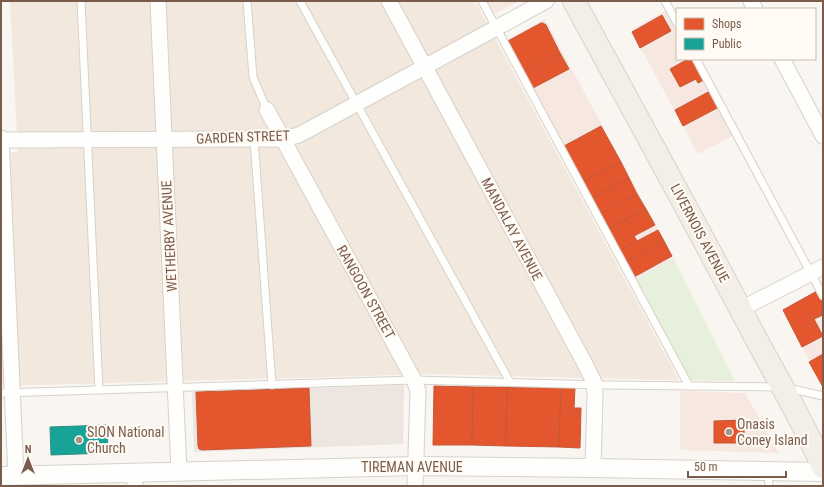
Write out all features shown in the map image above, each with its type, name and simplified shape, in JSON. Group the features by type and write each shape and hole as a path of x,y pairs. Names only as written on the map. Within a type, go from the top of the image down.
{"main road":[{"name":"LIVERNOIS AVENUE","path":"574,1 741,309 768,362 820,454"}],"street":[{"name":"WETHERBY AVENUE","path":"158,1 179,471"},
{"name":"MANDALAY AVENUE","path":"389,1 584,362 594,384 593,468"},
{"name":"GARDEN STREET","path":"1,139 282,139 300,135 546,1"},
{"path":"783,60 823,136"},
{"name":"RANGOON STREET","path":"267,110 414,380 418,391 416,486"},
{"path":"1,139 9,476"},
{"path":"741,309 817,270"},
{"name":"TIREMAN AVENUE","path":"9,476 134,479 179,471 416,466 593,468 768,479 823,472"}],"lane":[{"path":"81,1 99,390"},
{"path":"247,1 253,77 267,110"},
{"path":"300,1 510,382"},
{"path":"482,1 689,386"},
{"path":"666,1 676,21"},
{"path":"697,60 817,270 823,296"},
{"path":"254,139 272,385"},
{"path":"7,393 414,380 783,387 823,396"}],"shaded area":[{"path":"10,1 475,1 679,380 430,374 1,386 1,153 18,152"},
{"path":"485,1 519,1 492,15"},
{"path":"666,10 676,28 676,60 694,60 734,135 698,154 631,30"},
{"path":"545,19 674,259 635,280 506,40"},
{"path":"818,290 823,300 823,386 782,309"},
{"path":"404,385 403,444 194,452 192,392"},
{"path":"680,391 745,393 779,453 680,450"}],"green space":[{"path":"674,259 735,381 690,380 635,280"}],"building: Shops":[{"path":"662,15 671,31 640,48 632,32"},
{"path":"541,23 546,25 560,53 522,73 506,42"},
{"path":"560,53 569,69 533,88 524,72"},
{"path":"686,60 694,60 704,80 698,83 696,79 680,87 670,69"},
{"path":"710,91 719,107 683,126 675,110"},
{"path":"601,126 621,162 583,182 564,146"},
{"path":"621,162 629,178 592,198 583,182"},
{"path":"629,178 637,194 601,214 592,198"},
{"path":"637,194 646,209 609,229 601,214"},
{"path":"646,209 655,225 634,236 637,241 620,250 609,229"},
{"path":"658,230 664,241 626,262 620,250"},
{"path":"664,241 672,256 634,277 626,262"},
{"path":"817,291 823,302 823,315 814,319 823,336 802,347 783,310"},
{"path":"823,354 823,387 809,362"},
{"path":"434,386 473,387 472,445 433,445"},
{"path":"473,387 507,387 506,446 472,445"},
{"path":"507,387 561,388 559,447 506,446"},
{"path":"309,388 311,446 199,449 196,392"},
{"path":"561,388 575,388 574,408 581,408 580,448 559,447"},
{"path":"744,420 744,443 714,443 714,421"}],"building: Public":[{"name":"SION National Church","path":"107,425 108,453 51,455 50,427"}],"place":[{"name":"Onasis Coney Island","path":"729,432"},
{"name":"SION National Church","path":"79,440"}]}
